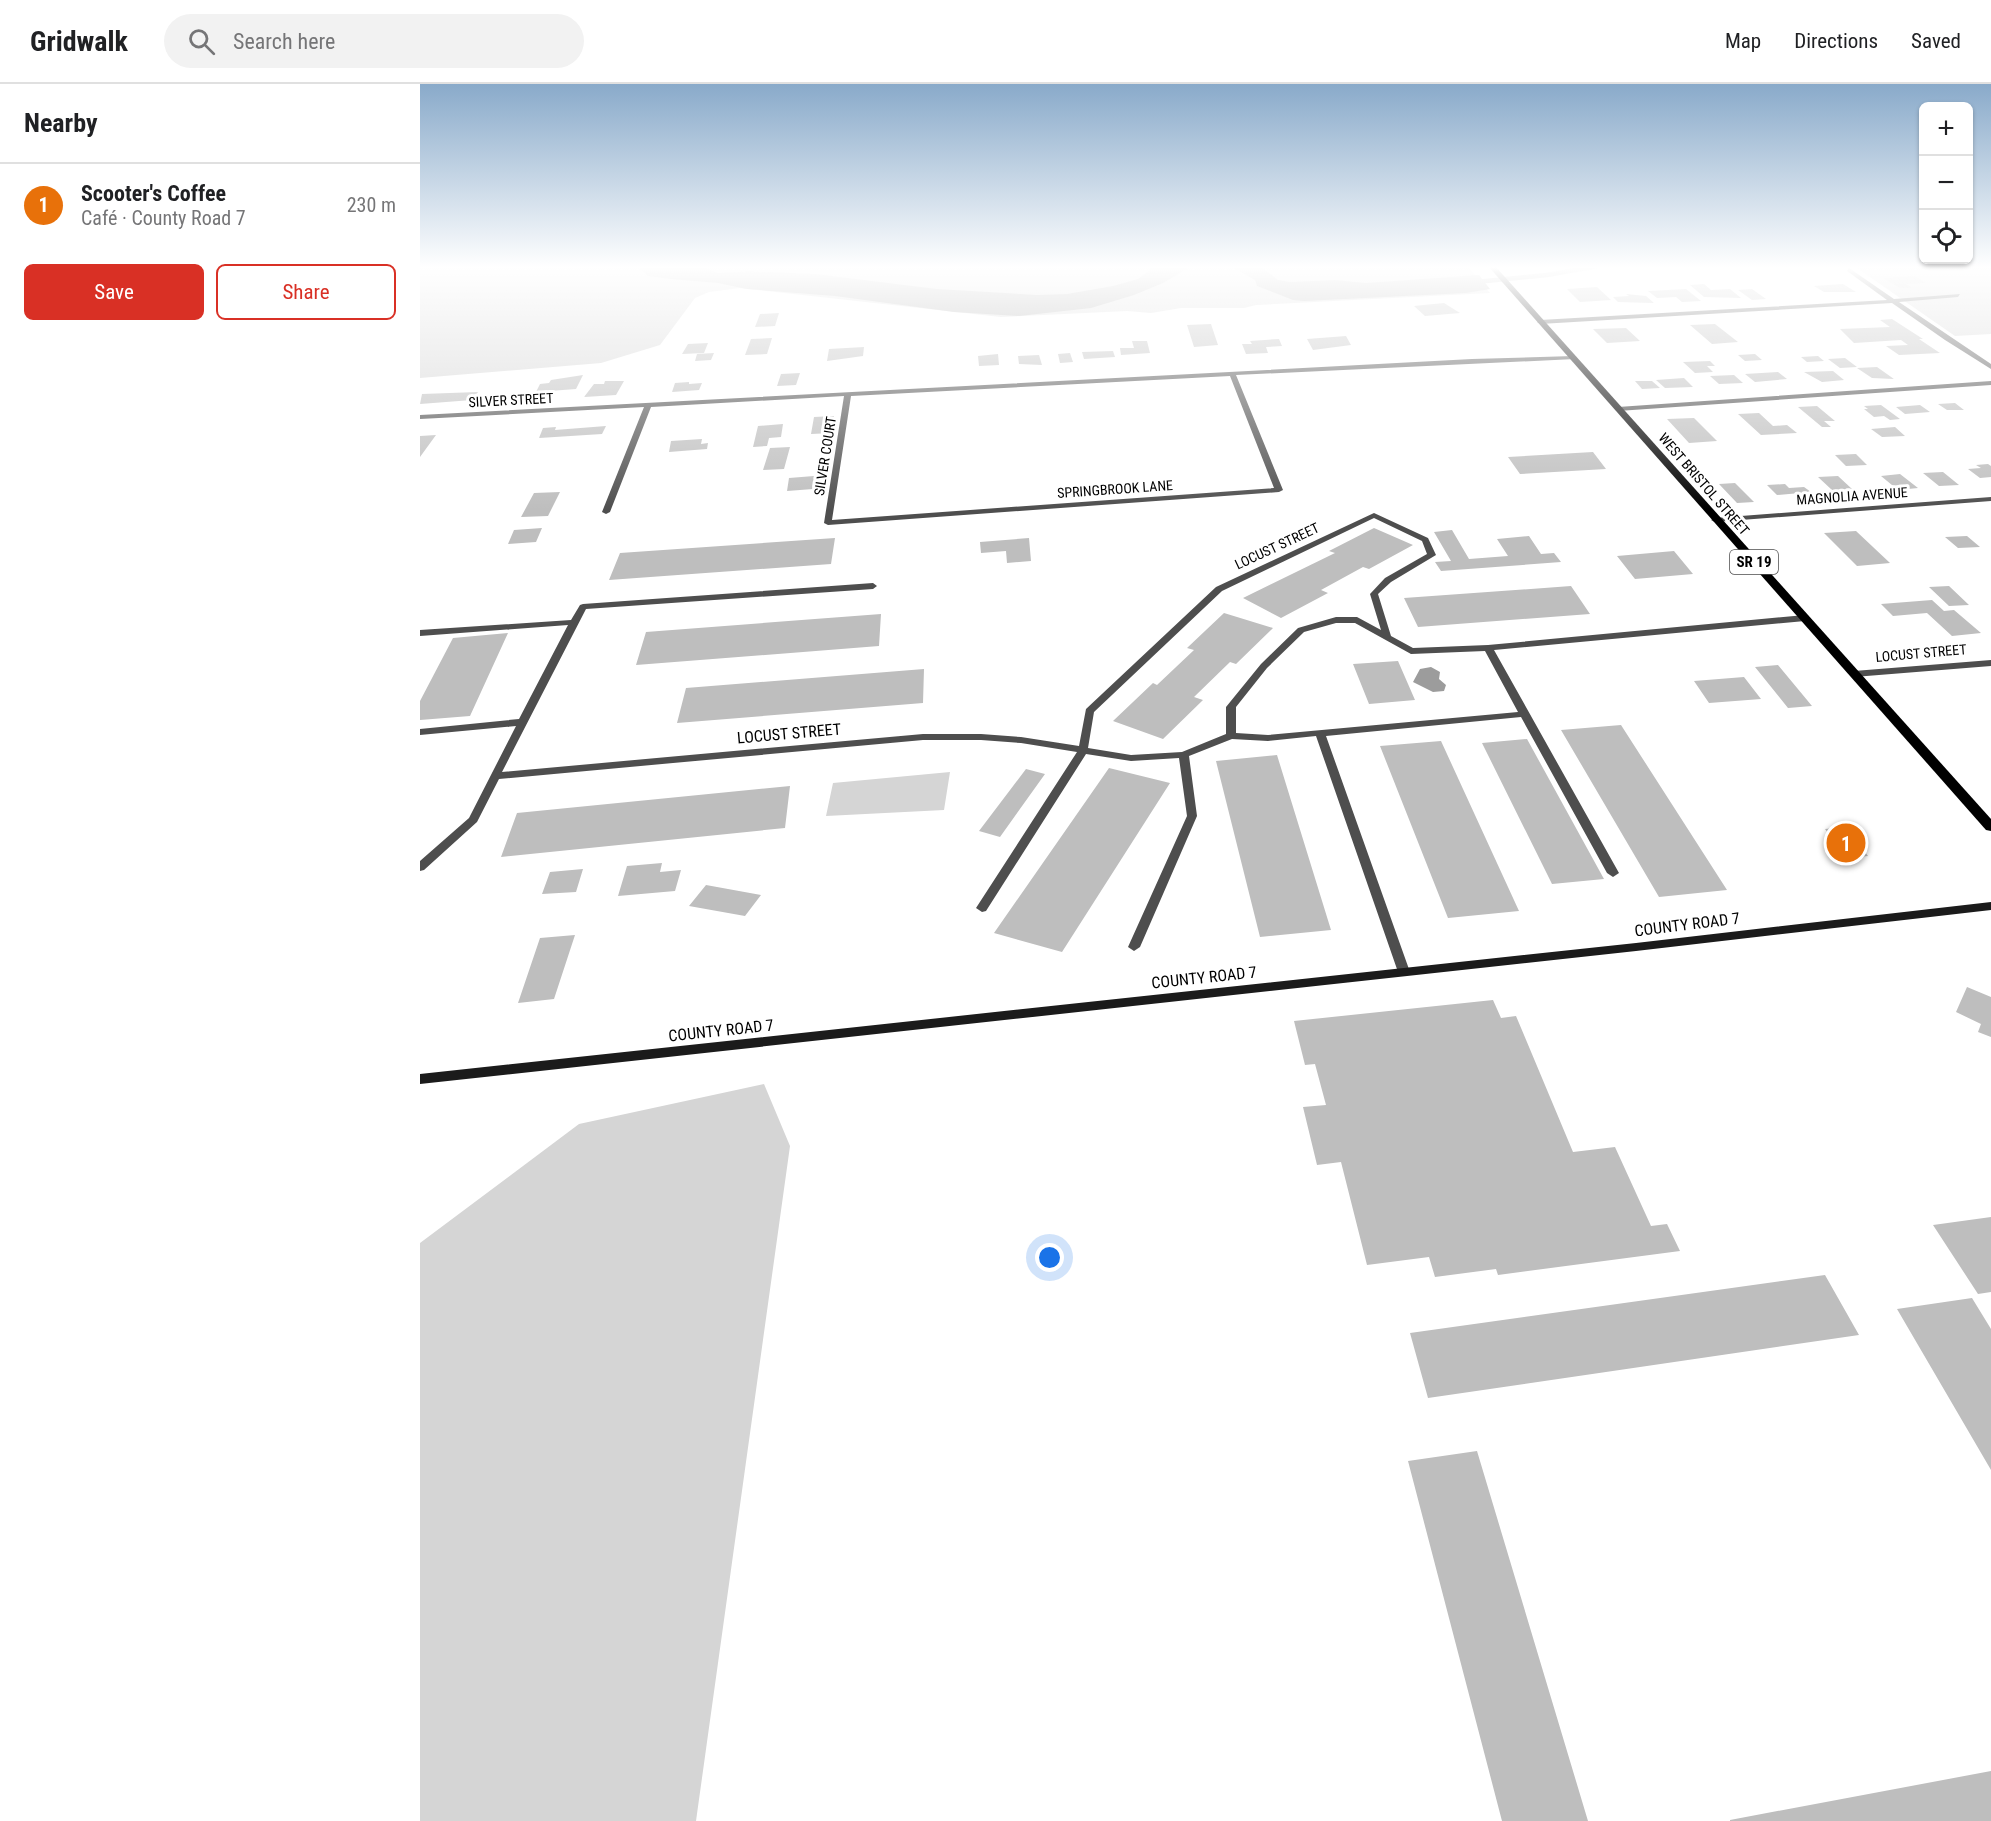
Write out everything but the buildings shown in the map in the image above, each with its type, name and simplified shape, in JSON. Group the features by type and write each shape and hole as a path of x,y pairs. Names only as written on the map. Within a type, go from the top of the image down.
{"main road":[{"name":"WEST BRISTOL STREET","path":"1563,347 1991,827"}],"street":[{"path":"1961,347 1991,367"},
{"name":"SILVER STREET","path":"420,417 1472,361 1573,358"},
{"name":"SPRINGBROOK LANE","path":"828,523 1279,490 1233,375"},
{"path":"1618,409 1991,383"},
{"name":"SILVER COURT","path":"828,523 848,393"},
{"path":"606,512 648,405"},
{"name":"MAGNOLIA AVENUE","path":"1715,520 1991,499"},
{"name":"LOCUST STREET","path":"982,908 1083,751 1089,711 1219,590 1374,516 1425,540 1432,555 1388,579 1374,594 1387,636"},
{"path":"420,867 473,820 583,608 873,586"},
{"path":"1231,736 1231,707 1264,666 1301,630 1336,620 1358,620 1411,651 1488,648 1805,618"},
{"path":"420,633 574,622"},
{"path":"1488,648 1612,873"},
{"name":"LOCUST STREET","path":"1854,674 1991,663"},
{"name":"LOCUST STREET","path":"497,776 923,737 981,737 1021,741 1131,758 1184,754 1231,736 1268,738 1524,714"},
{"path":"420,732 524,722"},
{"path":"1320,734 1404,972"},
{"path":"1134,947 1192,816 1184,754"},
{"name":"COUNTY ROAD 7","path":"420,1079 1991,906"}],"shaded area":[{"path":"420,347 653,347 601,363 420,378"},
{"path":"1431,667 1440,672 1439,679 1446,685 1444,691 1433,692 1413,682 1420,669"},
{"path":"950,772 944,810 826,816 833,783"},
{"path":"764,1084 790,1146 696,1821 420,1821 420,1243 579,1124"}],"place":[{"name":"Scooter's Coffee","path":"1846,843"}]}
